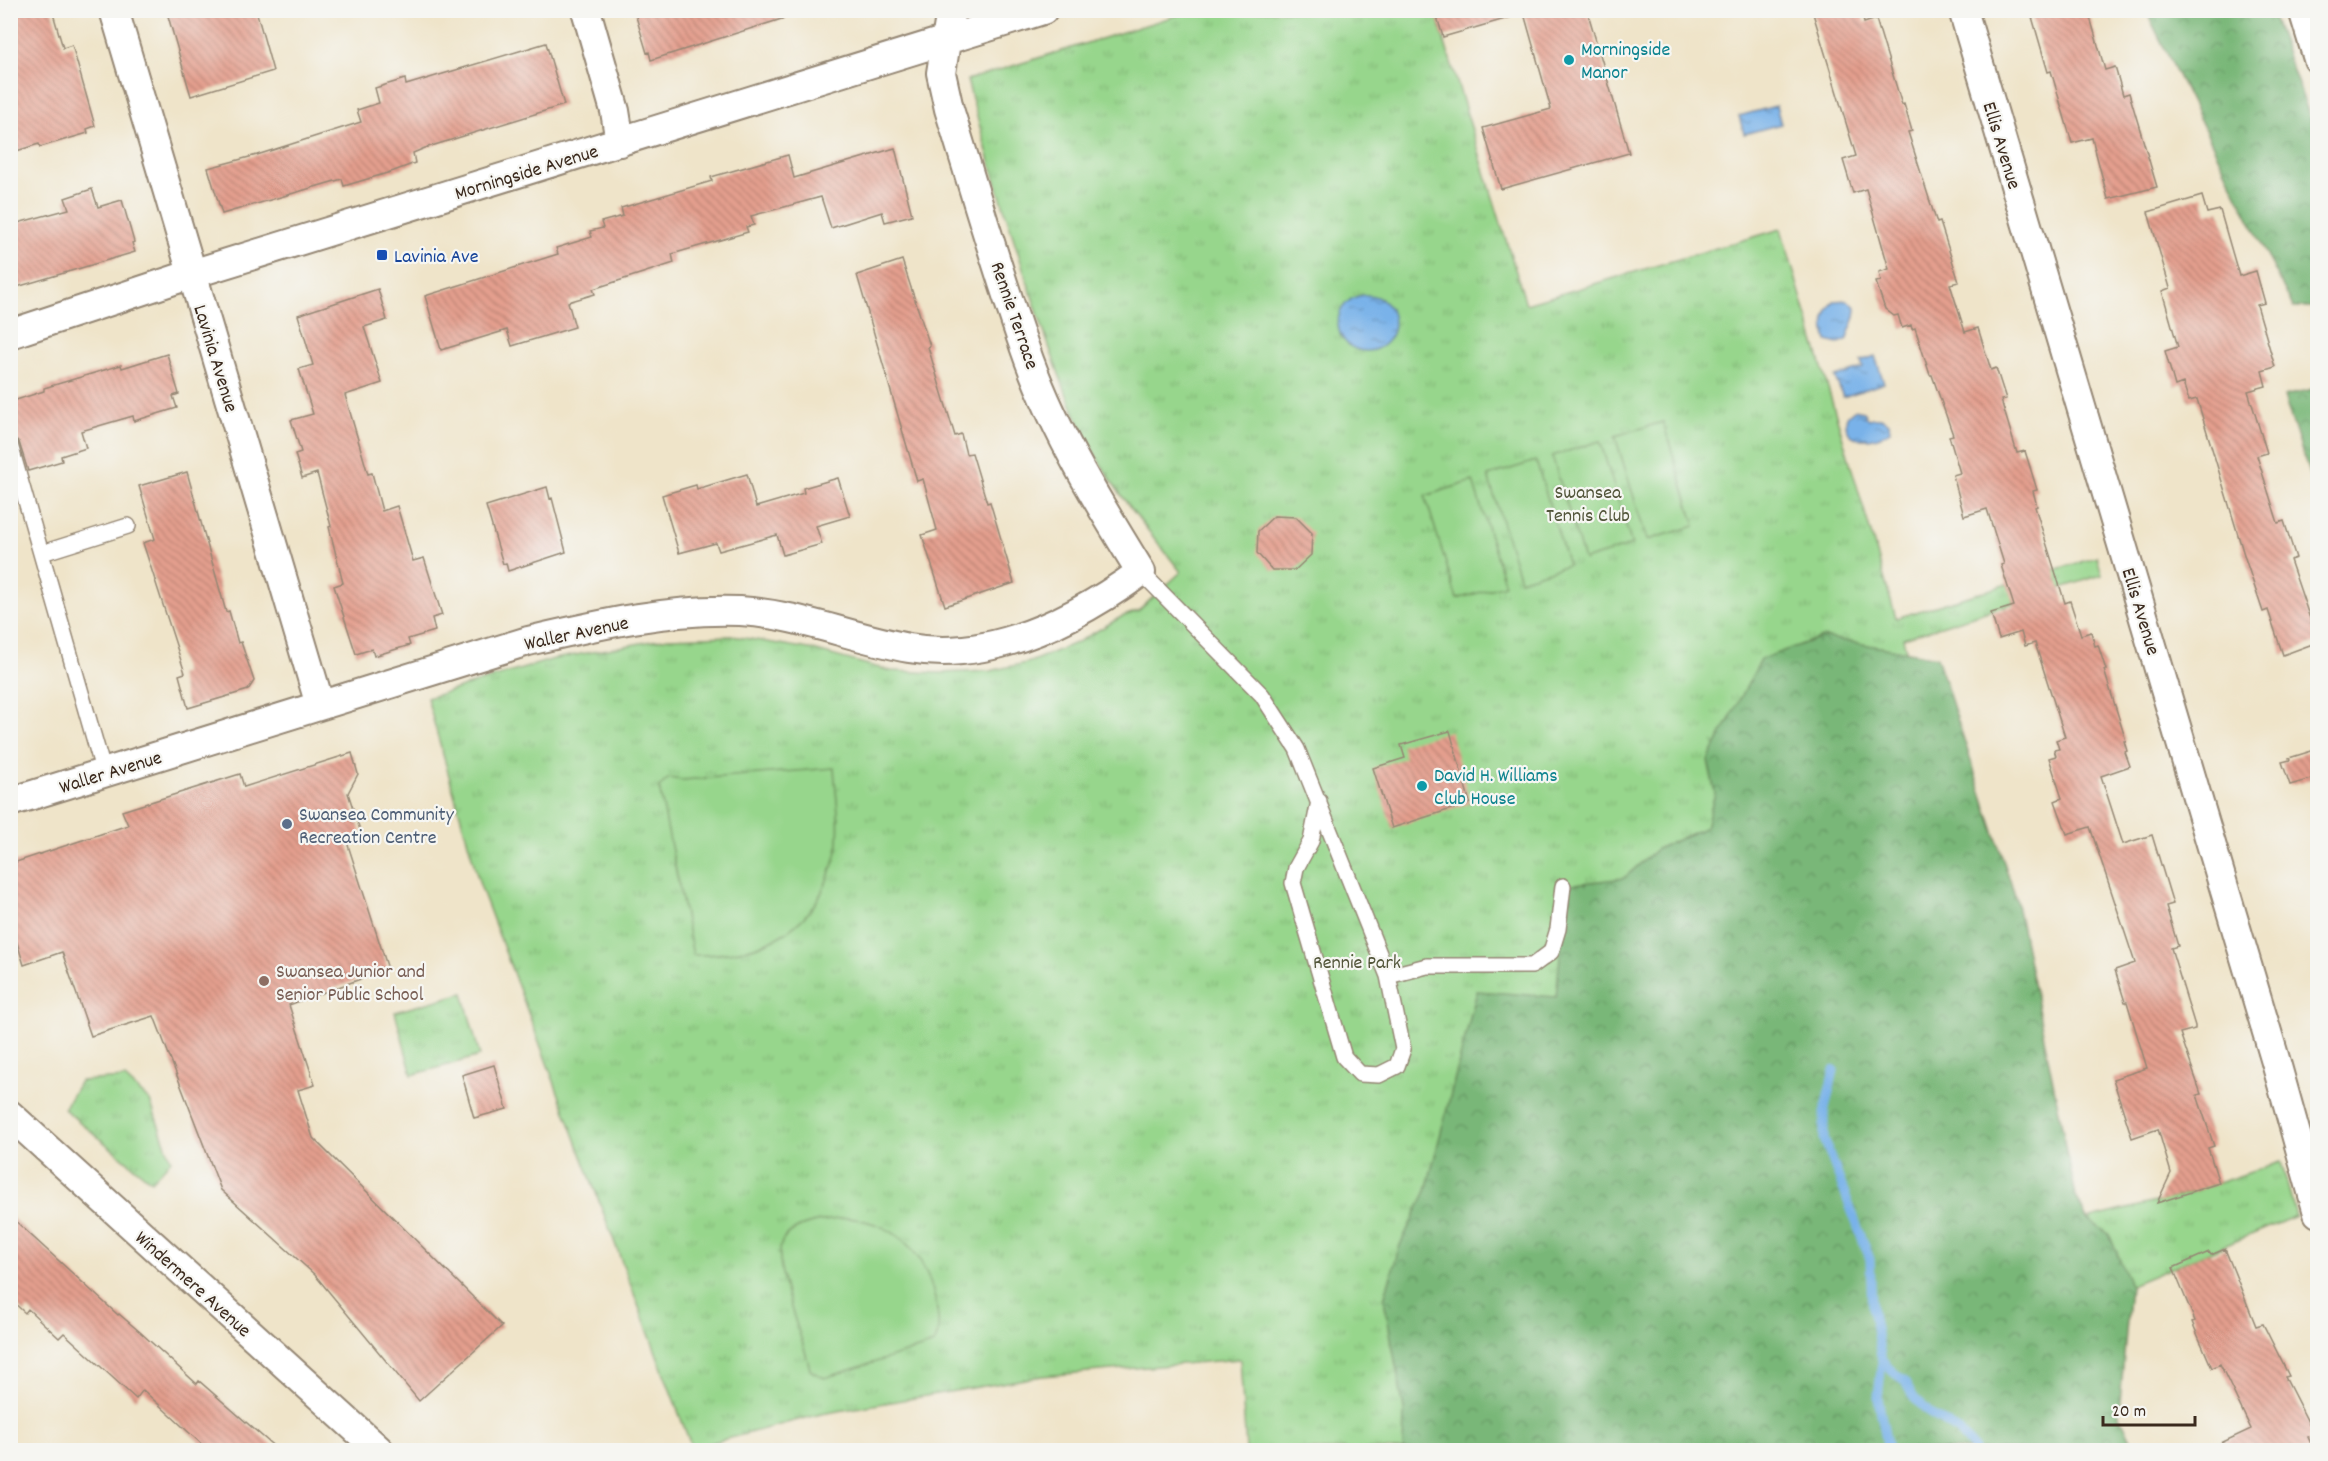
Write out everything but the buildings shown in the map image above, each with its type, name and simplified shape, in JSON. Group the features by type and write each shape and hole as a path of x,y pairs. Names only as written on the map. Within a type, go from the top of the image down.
{"street":[{"name":"Lavinia Avenue","path":"114,10 320,705"},
{"path":"586,10 612,98 620,142"},
{"name":"Rennie Terrace","path":"951,10 941,73 949,109 1029,361 1069,450 1094,497 1141,572"},
{"name":"Morningside Avenue","path":"10,334 192,274 1043,10"},
{"name":"Ellis Avenue","path":"1963,10 2271,1047 2318,1213"},
{"path":"2303,10 2318,59"},
{"name":"Waller Avenue","path":"10,802 528,641 595,625 696,612 741,611 786,616 910,648 959,649 988,646 1056,625 1101,601 1141,572"},
{"name":"Windermere Avenue","path":"10,1115 379,1450"}],"lane":[{"path":"10,445 104,773"},
{"path":"42,553 128,526"},
{"path":"1141,572 1262,695 1297,750 1319,801 1388,976 1403,1049 1397,1066 1379,1075 1360,1074 1344,1057 1293,883 1296,868 1311,841 1319,801"},
{"path":"1388,976 1427,966 1532,966 1551,952 1558,929 1563,886"}],"green space":[{"name":"Rennie Park","path":"1191,11 1435,11 1526,304 1781,229 1896,618 2097,557 2102,575 1903,638 1915,687 1765,883 2087,1219 2176,1197 2281,1162 2296,1216 2085,1304 2119,1414 2136,1450 1246,1450 1240,1359 1042,1376 821,1414 692,1448 480,885 427,698 554,659 668,638 732,636 809,649 891,671 940,673 990,671 1030,662 1078,642 1121,617 1138,611 1181,572 1111,480 1091,447 1072,407 1048,344 1016,247 967,80"},
{"path":"2146,11 2271,11 2317,136 2317,307 2293,307"},
{"path":"2318,388 2317,498 2284,396"},
{"path":"1663,422 1695,526 1647,540 1615,436"},
{"name":"Swansea Tennis Club","path":"1600,441 1632,545 1584,560 1552,456"},
{"path":"1536,461 1568,565 1520,580 1488,476"},
{"path":"1473,481 1505,585 1457,599 1425,496"},
{"path":"1822,637 1937,657 2016,899 2076,1196 2087,1219 2109,1234 2130,1285 2119,1414 2136,1450 1403,1450 1404,1410 1384,1299 1400,1245 1426,1191 1477,991 1556,997 1567,885 1624,878 1657,849 1706,827 1715,793 1708,760 1761,659"},
{"path":"834,768 838,820 837,851 821,894 809,912 777,938 758,946 738,951 693,955 659,787 669,778 682,780"},
{"path":"463,993 480,1056 412,1075 395,1012"},
{"path":"125,1078 150,1101 171,1160 151,1181 64,1109 80,1081"},
{"path":"847,1218 881,1226 907,1244 917,1256 925,1270 936,1303 938,1334 934,1344 824,1378 810,1370 784,1284 780,1251 783,1240 795,1229 812,1223"}],"water":[{"path":"1776,106 1781,124 1744,134 1739,116"},
{"path":"1360,295 1372,295 1382,299 1390,307 1394,323 1390,339 1382,347 1372,351 1360,351 1350,347 1342,339 1338,329 1338,317 1342,307 1350,299"},
{"path":"1847,300 1856,307 1847,339 1838,344 1827,341 1824,325 1828,311 1834,301"},
{"path":"1875,356 1884,383 1843,397 1835,377 1863,368 1861,361"},
{"path":"1854,410 1864,412 1866,415 1864,417 1869,419 1884,420 1889,423 1890,431 1875,438 1853,436 1848,432 1846,425 1847,416"}],"waterway":[{"path":"1834,1070 1824,1113 1824,1139 1870,1259 1872,1307 1882,1361 1878,1398 1888,1450"},
{"path":"1882,1361 1904,1380 1914,1398 1932,1415 1959,1431 1975,1450"}],"place":[{"name":"Morningside Manor","path":"1569,60"},
{"name":"Lavinia Ave","path":"382,255"},
{"name":"David H. Williams Club House","path":"1422,786"},
{"name":"Swansea Community Recreation Centre","path":"287,824"},
{"name":"Swansea Junior and Senior Public School","path":"264,981"}]}
